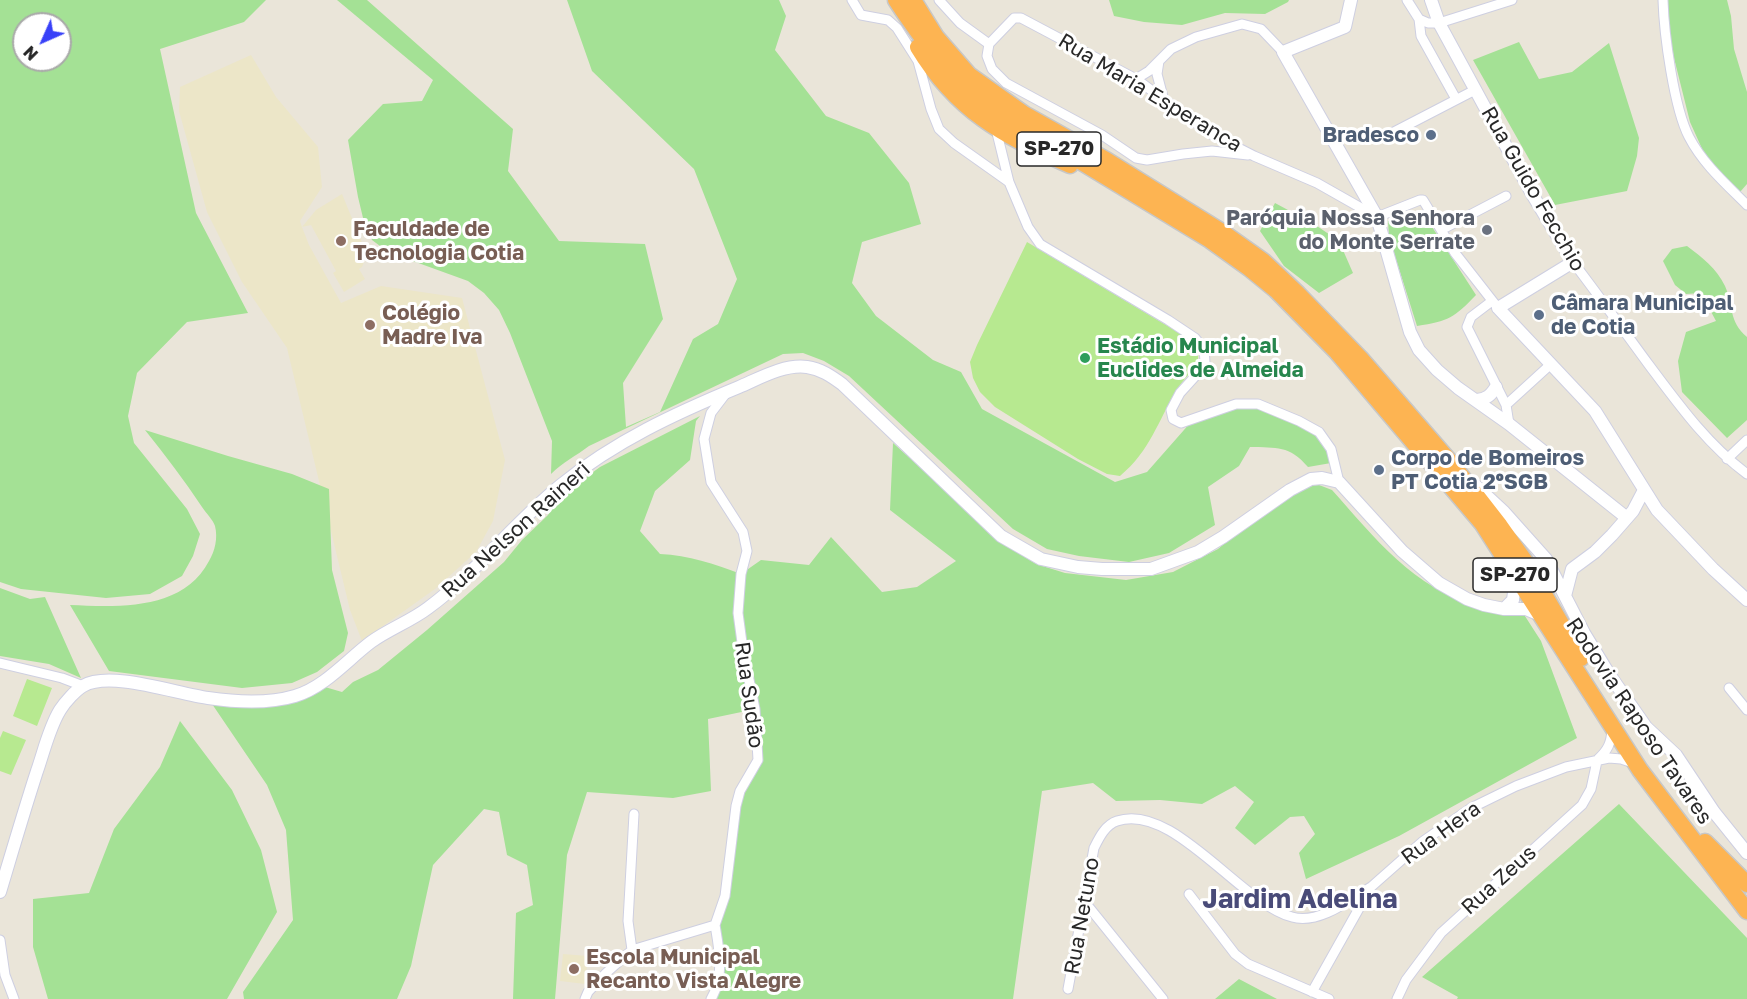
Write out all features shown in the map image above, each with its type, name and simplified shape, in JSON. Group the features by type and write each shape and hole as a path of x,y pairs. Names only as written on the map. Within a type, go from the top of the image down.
{"highway":[{"path":"891,0 933,72 953,95 995,128 1029,148 1116,183"},
{"name":"Rodovia Raposo Tavares","path":"896,0 920,37 946,69 968,89 1034,134 1210,240 1276,290 1337,352 1482,523 1638,767 1747,911"},
{"name":"Rodovia Raposo Tavares","path":"913,0 936,37 969,75 1024,114 1106,160 1222,232 1263,261 1327,323 1451,462 1500,526 1524,560 1623,728 1747,899"},
{"path":"1638,767 1672,829 1702,869 1747,916"},
{"path":"1700,837 1747,884"}],"main road":[{"path":"1351,0 1345,27 1283,52 1377,218 1410,332 1419,350 1437,370 1630,515 1657,510"},
{"name":"Rua Guido Fecchio","path":"1431,0 1439,23 1475,90 1532,194 1573,262"},
{"path":"1573,262 1495,305 1594,411 1657,510 1713,569 1745,594"},
{"name":"Rua Nelson Raineri","path":"83,686 106,680 208,698 262,701 296,696 318,685 372,642 426,610 464,578 529,513 562,484 602,454 648,428 774,372 790,368 807,367 825,372 842,384 1001,536 1041,560 1078,567 1151,569 1198,552 1311,479 1322,478 1339,482"},
{"path":"1477,400 1491,395 1496,387"},
{"path":"1451,462 1524,532 1546,559 1610,674 1646,727 1676,755 1714,812 1747,853"},
{"path":"1339,482 1402,551 1439,583 1467,599 1484,605 1504,609 1526,609 1540,615"},
{"path":"1565,596 1572,569 1595,552 1630,515 1644,490"},
{"path":"1551,567 1572,569"},
{"path":"1504,609 1513,600 1516,577"},
{"path":"0,892 22,816 53,724 62,707 83,686"}],"street":[{"path":"852,0 861,15 888,20 897,28 918,61 931,110 939,129 954,143 1009,182"},
{"path":"939,0 960,23 989,44 987,56 992,69 1006,83 1102,135 1136,158 1147,160 1212,151 1254,156 1317,183 1377,218 1423,200 1455,253 1495,305 1471,318 1467,327 1506,405 1509,424"},
{"path":"1407,0 1419,20 1421,36 1456,99"},
{"path":"1419,20 1439,23 1512,0"},
{"path":"1663,0 1666,36 1678,104 1688,136 1706,164 1747,204"},
{"name":"Rua Maria Esperanca","path":"989,44 1014,18 1021,18 1136,79 1211,134 1254,156"},
{"path":"1136,79 1149,71 1171,49 1196,37 1242,24 1260,29 1283,52"},
{"path":"1159,61 1157,74 1163,97"},
{"path":"1392,133 1475,90"},
{"path":"995,128 1009,182 1028,227 1040,244 1168,320 1195,338 1204,349 1205,362 1180,393 1171,410 1173,419 1181,423 1236,404 1258,404 1299,421 1318,432 1331,449 1339,482"},
{"path":"1441,230 1506,196"},
{"name":"Rua Guido Fecchio","path":"1573,262 1682,410 1707,440 1747,474"},
{"path":"1506,405 1551,364"},
{"name":"Rua Sudão","path":"715,925 725,896 736,806 740,791 758,760 755,709 738,613 741,574 747,551 743,532 711,482 705,454 704,439 711,413 727,392"},
{"path":"1727,459 1747,440"},
{"path":"0,663 62,678 83,686"},
{"path":"1729,688 1747,710"},
{"name":"Rua Zeus","path":"1397,999 1406,980 1441,933 1582,805 1591,789 1597,761 1606,752 1611,742 1612,727"},
{"name":"Rua Hera","path":"1312,992 1371,887 1422,842 1471,808 1516,786 1566,767 1615,758 1638,767"},
{"path":"632,950 628,921 634,814"},
{"name":"Rua Netuno","path":"1068,989 1094,848 1101,833 1115,821 1135,819 1157,824 1189,844 1268,907 1293,918 1320,916 1345,904 1371,887"},
{"path":"1189,894 1235,954 1248,964 1329,999"},
{"path":"1084,901 1163,999"},
{"path":"585,999 588,992 606,973 632,950 715,925 721,958 716,992 711,999"},
{"path":"0,940 5,975 14,999"}],"shaded area":[{"name":"Colégio Madre Iva","path":"251,55 276,97 318,147 322,187 300,221 309,245 341,303 381,286 462,298 505,460 493,521 476,552 435,589 362,641 350,610 287,348 242,282 207,212 179,111 180,87"},
{"name":"Faculdade de Tecnologia Cotia","path":"342,194 367,255 359,269 365,279 344,292 333,273 336,271 311,225 302,227 316,210"},
{"name":"Escola Municipal Recanto Vista Alegre","path":"563,954 588,956 585,984 560,981"}],"green space":[{"path":"0,0 266,0 244,22 160,49 196,213 248,313 187,322 137,373 128,416 134,443 187,509 200,534 193,556 182,576 150,594 106,598 21,589 0,582"},
{"path":"337,0 367,0 513,129 508,171 559,241 645,244 663,319 623,383 626,427 660,412 693,339 718,324 737,279 694,169 592,71 567,0 779,0 786,16 775,50 826,116 869,133 909,183 921,224 862,242 852,283 876,316 933,360 961,372 982,409 1115,482 1147,472 1191,422 1235,406 1258,405 1318,433 1330,451 1331,463 1308,467 1288,451 1250,447 1239,466 1208,487 1215,525 1169,553 1129,562 1079,556 1047,549 1013,529 849,376 824,361 803,353 783,354 589,446 551,474 552,441 499,310 484,293 468,281 388,252 372,240 364,222 358,197 348,140 383,104 422,101 433,80"},
{"path":"1109,0 1289,0 1265,14 1225,13 1182,25 1144,22 1114,16"},
{"path":"1667,0 1727,0 1734,49 1747,92 1747,184 1740,192 1708,162 1690,122 1674,58 1667,18"},
{"path":"1519,42 1539,79 1572,72 1609,43 1639,138 1637,156 1627,191 1555,205 1473,60"},
{"path":"1275,203 1314,224 1339,241 1353,273 1319,293 1284,266 1260,231"},
{"path":"1420,213 1425,216 1476,295 1450,317 1417,326 1389,237 1388,221"},
{"name":"Estádio Municipal Euclides de Almeida","path":"1027,242 1193,341 1196,347 1198,359 1194,367 1177,390 1146,446 1120,476 1107,474 1078,459 995,407 980,392 973,378 970,362"},
{"path":"1687,246 1718,274 1728,293 1734,319 1747,337 1747,420 1727,438 1682,392 1678,361 1686,332 1716,321 1701,293 1686,294 1675,285 1663,261 1672,249"},
{"path":"700,416 696,421 690,460 655,491 640,531 660,554 691,558 741,574 761,560 809,565 831,537 882,592 917,587 956,561 890,510 893,443 1007,546 1036,564 1065,573 1126,580 1173,572 1218,549 1274,502 1307,486 1319,485 1332,490 1380,543 1415,574 1434,587 1478,606 1523,613 1541,641 1577,738 1399,836 1306,879 1299,853 1315,834 1304,816 1290,817 1255,845 1235,828 1254,802 1235,786 1202,804 1160,800 1116,801 1093,783 1042,791 1013,999 711,999 716,991 715,925 725,896 736,806 758,760 751,710 708,719 711,791 673,798 587,792 567,855 555,999 513,999 516,913 533,905 527,865 507,855 499,812 484,809 433,865 411,966 397,999 244,999 243,992 293,920 286,830 267,785 208,698 263,701 318,685 342,692 353,682 378,670 504,562 522,540 548,515 562,495 600,467"},
{"path":"145,430 292,474 329,489 332,570 348,633 344,651 317,672 292,683 242,688 109,671 70,605 128,605 166,597 183,589 198,577 211,557 215,544 216,531 213,521"},
{"path":"0,588 30,599 45,597 81,678 49,664 0,656"},
{"path":"27,679 52,688 37,726 13,716"},
{"path":"180,721 232,790 261,850 277,912 227,999 48,999 33,947 33,899 89,893 114,829 160,767"},
{"path":"3,731 26,740 11,775 0,771 0,738"},
{"path":"1619,804 1747,938 1747,999 1457,999 1458,997 1422,977"},
{"path":"1239,979 1277,999 1215,999"}],"place":[{"name":"Bradesco","path":"1431,135"},
{"name":"Paróquia Nossa Senhora do Monte Serrate","path":"1487,230"},
{"name":"Faculdade de Tecnologia Cotia","path":"341,241"},
{"name":"Câmara Municipal de Cotia","path":"1539,315"},
{"name":"Colégio Madre Iva","path":"370,325"},
{"name":"Estádio Municipal Euclides de Almeida","path":"1085,358"},
{"name":"Corpo de Bomeiros PT Cotia 2ºSGB","path":"1379,470"},
{"name":"Escola Municipal Recanto Vista Alegre","path":"574,969"}],"district":[{"name":"Jardim Adelina","path":"1300,899"}]}
